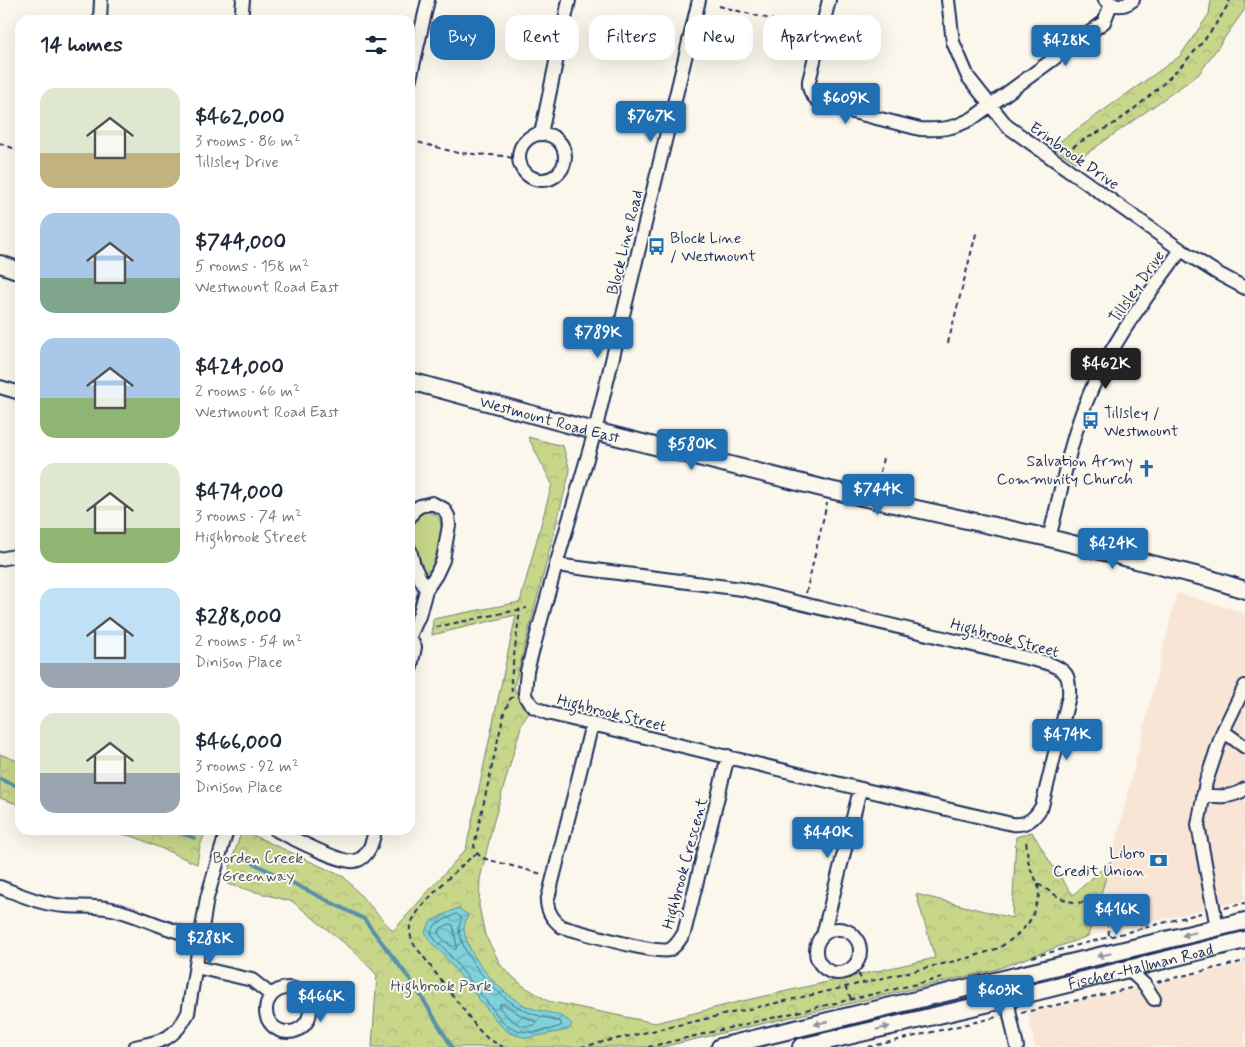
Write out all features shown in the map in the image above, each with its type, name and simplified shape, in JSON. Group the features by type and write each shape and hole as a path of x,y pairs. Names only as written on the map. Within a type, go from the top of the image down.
{"main road":[{"path":"0,264 15,269"},
{"name":"Westmount Road East","path":"415,382 595,431 830,490 1049,538 1211,579 1245,590"},
{"name":"Fischer-Hallman Road","path":"720,1047 1245,921"},
{"name":"Fischer-Hallman Road","path":"801,1047 1008,999 1245,940"}],"street":[{"path":"100,15 101,0"},
{"path":"241,15 243,0"},
{"path":"415,57 428,0"},
{"path":"541,134 569,0"},
{"name":"Block Line Road","path":"518,694 527,671 595,431 699,0"},
{"path":"829,0 808,87 817,102 920,129 933,130 950,128 973,118 1104,22 1108,2 1125,5 1133,0"},
{"name":"Erinbrook Drive","path":"948,0 953,42 968,77 1007,126 1182,250 1217,273 1245,288"},
{"path":"541,134 556,138 564,150 565,159 559,173 552,178 541,181 532,179 526,174 518,160 519,151 523,143 533,135 541,134"},
{"name":"Tillsley Drive","path":"1049,538 1073,441 1094,384 1120,336 1182,250"},
{"path":"0,388 15,392"},
{"path":"415,509 432,503 444,509 448,516 448,536 443,560 426,590 415,625"},
{"path":"0,559 15,556"},
{"name":"Highbrook Street","path":"518,694 534,707 547,713 860,790 1012,824 1020,825 1029,821 1037,815 1042,806 1070,696 1069,678 1059,667 742,589 556,565"},
{"path":"415,568 426,590"},
{"path":"1217,928 1198,825 1206,782 1223,731 1242,702 1245,686"},
{"name":"Highbrook Crescent","path":"592,724 547,902 547,911 554,921 562,927 654,950 670,949 678,943 684,933 728,756"},
{"path":"1223,731 1245,747"},
{"path":"823,934 837,928 849,931 855,936 860,951 854,966 846,972 833,972 826,969 820,964 816,954 816,946 823,934 860,790"},
{"path":"1203,796 1220,798 1245,790"},
{"path":"135,1047 156,1043 167,1038 182,1025 188,1013 207,898 226,835"},
{"path":"287,835 337,858 355,861 369,851 374,835"},
{"path":"0,887 44,902 65,906 94,906 114,910 182,934 199,938"},
{"path":"196,967 252,980 271,995"},
{"path":"1128,969 1145,985 1154,999"},
{"path":"1005,979 1017,1047"}],"path":[{"path":"1058,163 1081,140 1114,124 1159,86 1207,37 1230,0"},
{"path":"719,6 763,17"},
{"path":"415,141 458,153 505,156 518,160"},
{"path":"0,143 15,149"},
{"path":"948,343 977,230"},
{"path":"880,472 883,458"},
{"path":"804,603 830,490"},
{"path":"436,627 527,608"},
{"path":"520,610 511,679 518,694 510,699 504,713 474,846 477,854 482,858 542,874"},
{"path":"581,1047 816,994 972,957 999,948 1016,937 1032,917 1040,896 1038,884 1030,868 1026,840"},
{"path":"477,854 465,862 414,916 410,925 410,932 413,943 463,1011 478,1029 503,1047"},
{"path":"1038,884 1065,901 1083,904 1102,901 1101,909 1107,920 1109,936"},
{"path":"1026,958 1245,903"},
{"path":"854,966 863,982"},
{"path":"648,1047 943,978"},
{"path":"845,986 850,999"},
{"path":"868,1047 997,1018"},
{"path":"493,1041 498,1047"}],"shaded area":[{"path":"1177,593 1236,610 1245,615 1245,900 1088,936 1111,861"},
{"path":"1245,963 1245,1047 1035,1047 1028,1013"}],"green space":[{"path":"1211,0 1245,0 1245,9 1199,74 1075,162 1052,147 1180,56 1209,14"},
{"name":"Highbrook Park","path":"528,437 563,446 570,471 514,687 524,708 529,713 522,723 493,824 480,879 479,906 485,935 502,967 522,985 548,1001 655,1023 738,1002 935,958 916,894 1012,918 1016,837 1032,832 1073,895 1111,861 1088,936 994,970 662,1047 372,1047 377,975 353,950 293,902 227,884 230,866 240,835 253,835 344,877 393,931 466,849 516,615 432,635 433,619 520,602 552,484"},
{"path":"424,512 433,514 439,518 441,525 439,543 431,570 425,572 421,570 415,541 415,516"},
{"path":"0,754 15,760 15,803 0,798"},
{"name":"Borden Creek Greenway","path":"126,835 204,835 197,864 135,837"}],"water":[{"path":"458,908 468,915 464,930 472,952 496,984 526,1006 568,1020 572,1024 568,1030 527,1038 509,1033 499,1024 441,952 432,944 425,932 431,921"}],"waterway":[{"path":"0,779 15,785"},
{"path":"186,835 194,838"},
{"path":"245,859 364,919 415,986 452,1047"}],"place":[{"name":"Block Line / Westmount","path":"656,246"},
{"name":"Tillsley / Westmount","path":"1090,421"},
{"name":"Salvation Army Community Church","path":"1147,469"},
{"name":"Libro Credit Union","path":"1159,861"}]}
